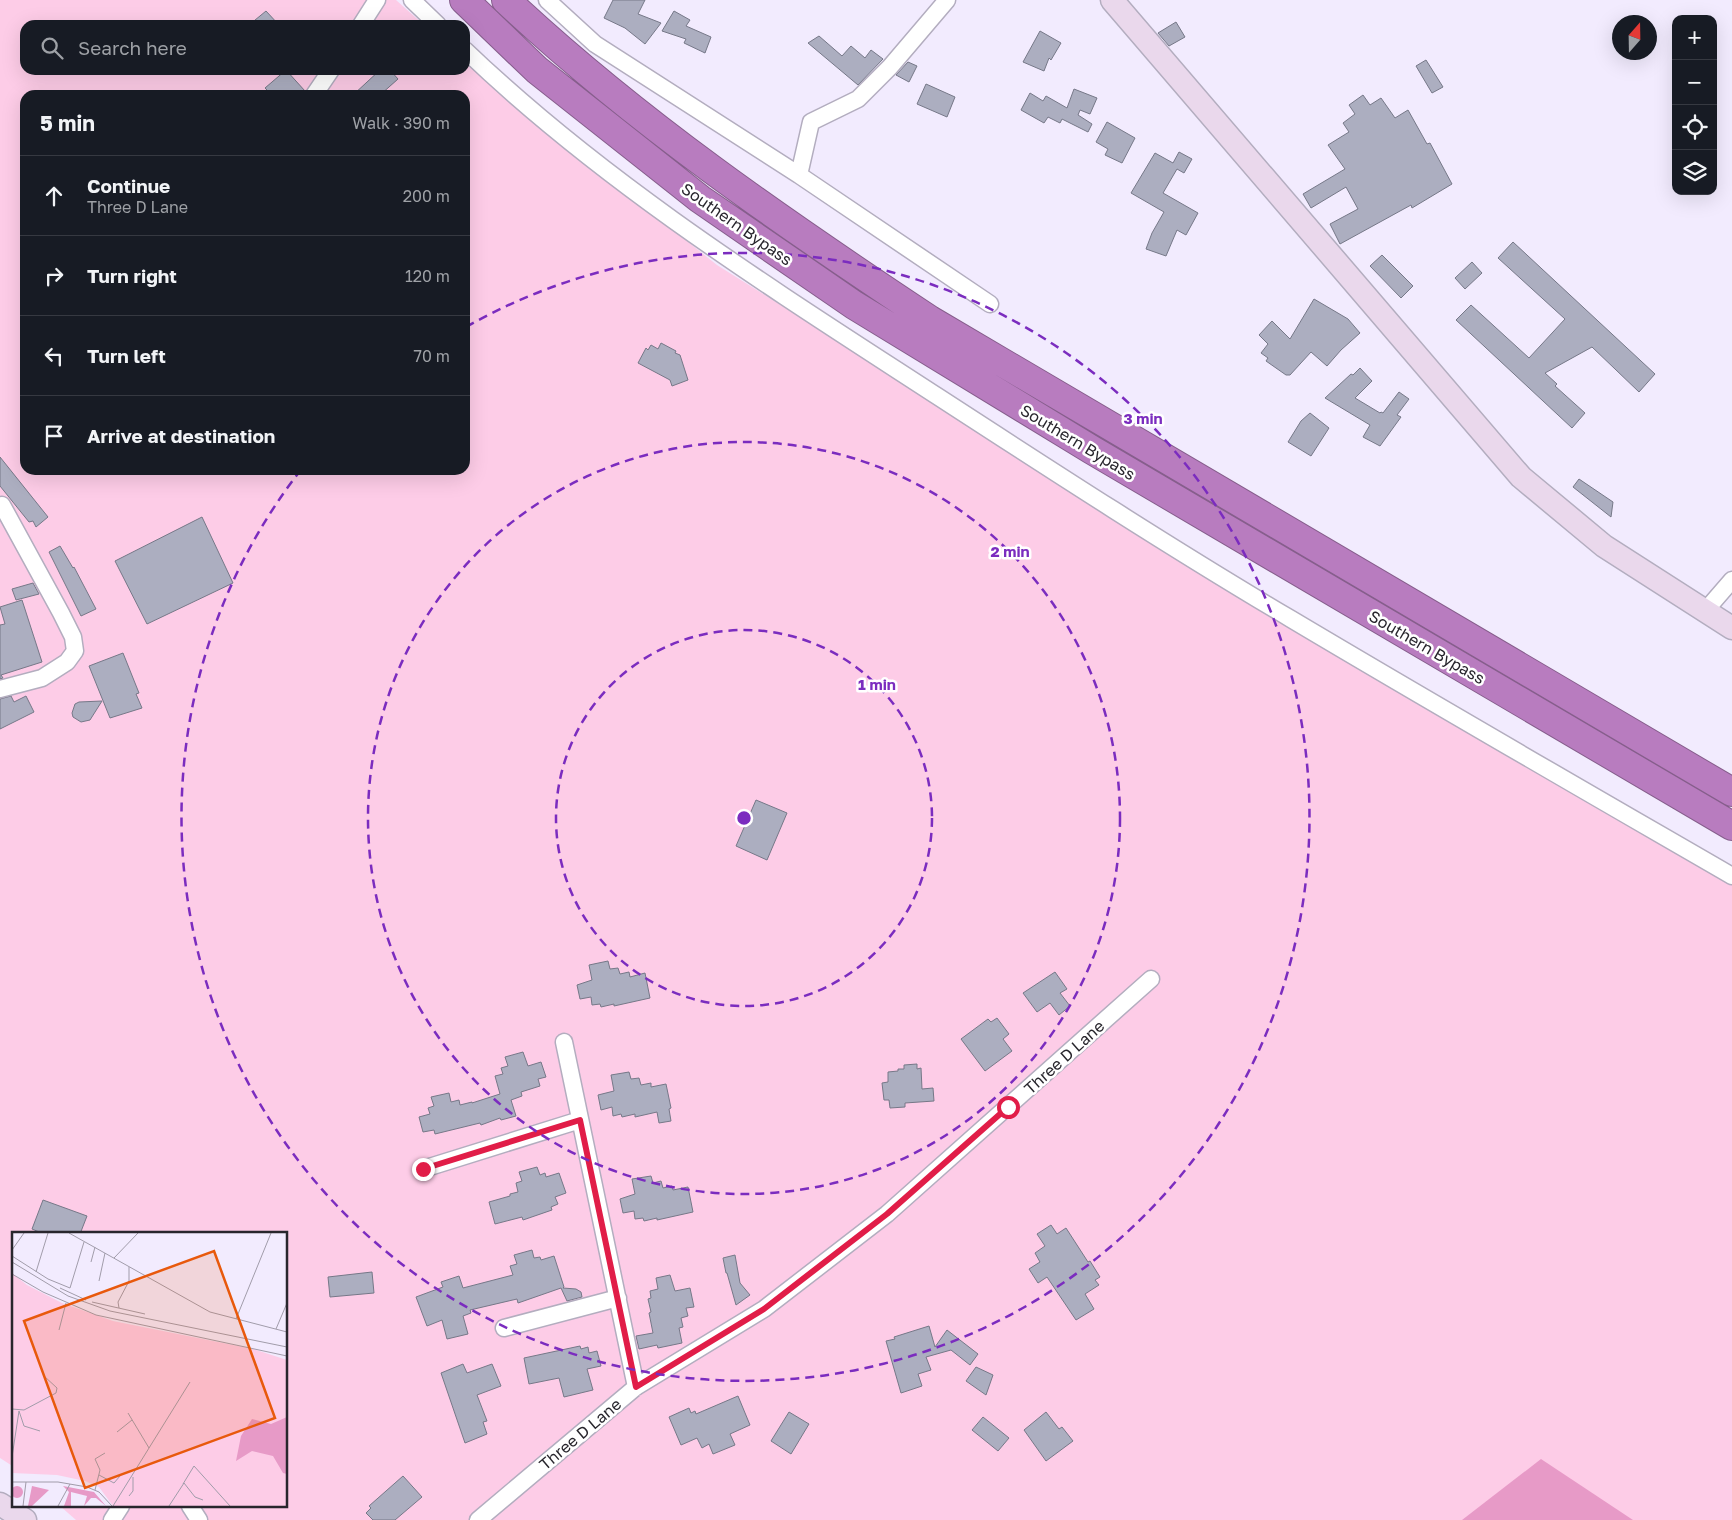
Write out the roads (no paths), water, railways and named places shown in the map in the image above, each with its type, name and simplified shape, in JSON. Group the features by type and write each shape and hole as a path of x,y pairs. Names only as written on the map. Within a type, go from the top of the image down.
{"highway":[{"name":"Southern Bypass","path":"464,0 537,70 700,199 854,305 1092,450 1732,826"},
{"name":"Southern Bypass","path":"506,0 551,43 721,176 842,262 930,320 1732,792"}],"main road":[{"path":"1112,0 1521,477 1604,546 1732,628"},
{"path":"0,1504 25,1520"}],"street":[{"path":"364,20 377,0"},
{"path":"412,0 433,20"},
{"path":"547,0 595,44 799,175 990,304"},
{"path":"799,175 811,122 858,99 890,67 947,0"},
{"path":"470,55 596,164 741,267 899,372 1084,492 1290,618 1732,876"},
{"path":"317,90 328,75"},
{"path":"0,689 42,678 67,662 74,651 73,637 2,505"},
{"path":"1706,610 1732,580"},
{"name":"Three D Lane","path":"478,1520 636,1387 764,1309 887,1214 1151,979"},
{"path":"564,1042 636,1387"},
{"path":"423,1169 580,1120"},
{"path":"504,1328 618,1298"},
{"path":"112,1520 120,1508"},
{"path":"191,1508 199,1520"}]}
